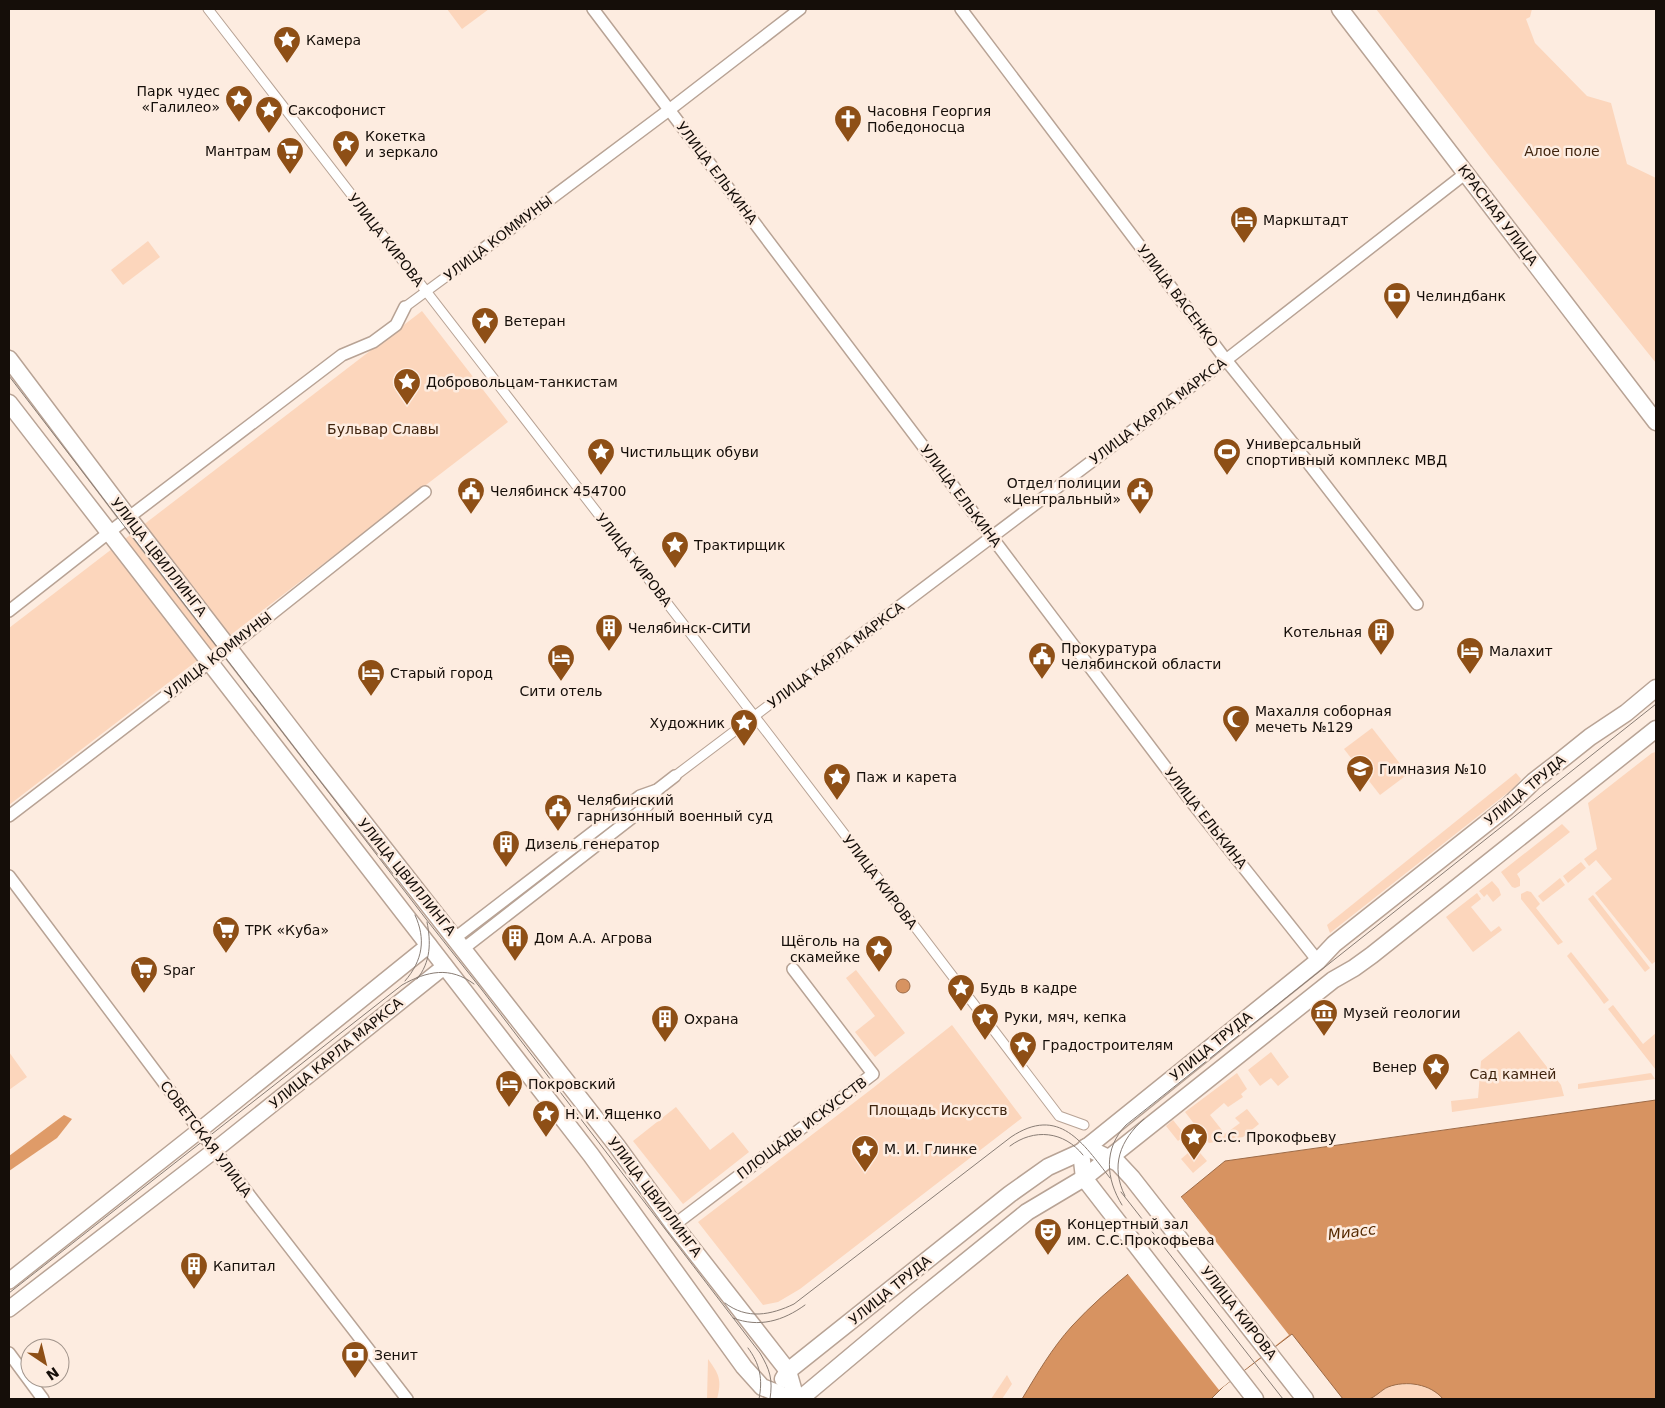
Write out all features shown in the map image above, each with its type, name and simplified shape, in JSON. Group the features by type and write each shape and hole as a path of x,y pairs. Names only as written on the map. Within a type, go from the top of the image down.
{"main road":[{"name":"КРАСНАЯ УЛИЦА","path":"1340,9 1656,422"},
{"name":"УЛИЦА ЦВИЛЛИНГА","path":"9,359 128,518 617,1146 674,1225 788,1371 798,1399"},
{"name":"УЛИЦА ЦВИЛЛИНГА","path":"9,403 591,1155 744,1367 770,1396 792,1399"},
{"name":"УЛИЦА ТРУДА","path":"770,1396 788,1371 1010,1194 1048,1167 1083,1149 1318,961 1334,944 1507,807 1534,781 1590,737 1626,713 1656,688"},
{"name":"УЛИЦА ТРУДА","path":"798,1399 1027,1212 1084,1178 1109,1159 1333,980 1360,964 1656,729"},
{"path":"1633,748 1656,739"},
{"name":"УЛИЦА КАРЛА МАРКСА","path":"429,945 459,943"},
{"name":"УЛИЦА КАРЛА МАРКСА","path":"445,966 459,943"},
{"name":"УЛИЦА ЕЛЬКИНА","path":"1318,961 1333,980"},
{"path":"1083,1149 1084,1178 1255,1399"},
{"name":"УЛИЦА КИРОВА","path":"1083,1149 1118,1163 1160,1213 1305,1399"}],"street":[{"name":"УЛИЦА КИРОВА","path":"208,9 1059,1116 1084,1125"},
{"name":"УЛИЦА ЕЛЬКИНА","path":"593,9 1194,805 1318,961"},
{"name":"УЛИЦА КОММУНЫ","path":"9,610 342,355 373,342 381,336 396,324 405,308 800,9"},
{"name":"УЛИЦА ВАСЕНКО","path":"961,9 1226,360 1300,451 1417,604"},
{"name":"УЛИЦА КАРЛА МАРКСА","path":"459,943 640,796 657,790 754,717 1226,360 1466,173"},
{"name":"УЛИЦА КОММУНЫ","path":"9,816 229,648 424,492"},
{"name":"СОВЕТСКАЯ УЛИЦА","path":"9,876 215,1150 407,1399"},
{"name":"УЛИЦА КАРЛА МАРКСА","path":"9,1281 429,945"},
{"name":"УЛИЦА КАРЛА МАРКСА","path":"9,1309 215,1150 445,966"},
{"name":"ПЛОЩАДЬ ИСКУССТВ","path":"674,1225 873,1074 793,969"},
{"path":"9,1353 43,1399"}],"green space":[{"path":"447,9 489,9 462,29"},
{"name":"Алое поле","path":"1376,9 1532,9 1530,17 1526,19 1535,43 1587,96 1611,103 1627,164 1656,178 1656,363 1490,157"},
{"path":"148,241 160,257 123,285 111,270"},
{"name":"Бульвар Славы","path":"422,311 508,422 9,805 9,628"},
{"path":"1372,728 1408,774 1380,795 1344,749"},
{"path":"1656,752 1656,961 1652,964 1595,893 1612,879 1596,860 1589,866 1584,859 1597,849 1588,803 1652,753"},
{"path":"1516,773 1521,779 1515,787 1330,933 1327,925"},
{"path":"1562,824 1570,832 1517,874 1520,879 1520,886 1512,887 1501,872"},
{"path":"1581,862 1586,868 1568,883 1563,876"},
{"path":"1560,878 1565,885 1543,902 1538,896"},
{"path":"1492,881 1499,889 1501,895 1493,902 1487,894 1484,897 1479,891"},
{"path":"1527,891 1531,892 1540,904 1536,908 1563,942 1558,945 1521,899 1521,894"},
{"path":"1477,893 1481,899 1471,907 1491,932 1499,926 1502,930 1473,952 1446,917"},
{"path":"1593,895 1650,968 1645,972 1588,899"},
{"path":"1571,952 1609,1000 1604,1004 1567,956"},
{"path":"856,970 905,1033 875,1057 855,1032 875,1016 846,978"},
{"path":"1613,1005 1643,1044 1656,1033 1656,1070 1608,1009"},
{"name":"Площадь Искусств","path":"952,1025 1022,1118 800,1289 778,1302 763,1305 698,1222"},
{"name":"Сад камней","path":"1519,1031 1561,1085 1564,1096 1452,1112 1451,1101 1478,1098 1481,1061"},
{"path":"9,1052 27,1077 9,1090"},
{"path":"1271,1052 1289,1077 1278,1086 1271,1078 1260,1086 1248,1070"},
{"path":"1237,1073 1247,1089 1241,1094 1243,1097 1228,1107 1224,1103 1210,1115 1225,1134 1240,1123 1235,1118 1247,1109 1259,1124 1243,1137 1209,1143 1185,1112"},
{"path":"1651,1073 1655,1079 1578,1089 1578,1084"},
{"path":"676,1107 710,1150 733,1132 749,1152 683,1204 633,1141"},
{"path":"1173,1120 1185,1135 1178,1141 1166,1126"},
{"path":"1195,1147 1207,1161 1193,1173 1181,1159"},
{"path":"708,1359 719,1378 717,1399 707,1399"},
{"path":"1007,1375 1012,1384 1002,1399 991,1399"},
{"path":"1404,1384 1425,1387 1443,1399 1369,1399 1388,1387"}],"shaded area":[{"path":"64,1115 72,1119 57,1138 9,1171 9,1156"}],"water":[{"path":"900,979 906,979 910,986 906,993 900,993 896,989 896,983"},
{"name":"Миасс","path":"1656,1100 1656,1399 1443,1399 1425,1387 1402,1384 1388,1387 1368,1399 1343,1399 1292,1334 1224,1386 1211,1399 1022,1399 1058,1343 1086,1311 1133,1270 1198,1219 1181,1197 1225,1161"}],"pier":[{"path":"1181,1197 1289,1335 1219,1390 1127,1273 1195,1219 1179,1198"}],"tram line":[{"path":"9,376 760,1353 770,1375 770,1399"},
{"path":"1122,1205 1113,1185 1109,1164 1113,1144 1126,1125 1656,704"},
{"path":"405,981 416,965 421,949 421,932 415,915"},
{"path":"417,979 425,966 429,952 427,922"},
{"path":"9,1293 402,985 420,976 438,972 456,975 474,984"},
{"path":"1125,1196 1118,1174 1120,1154 1129,1136 1144,1119"},
{"path":"725,1303 750,1314 777,1311 794,1304 1011,1137 1028,1128 1043,1125 1056,1127 1068,1132 1090,1152 1110,1178"},
{"path":"1010,1146 1029,1136 1048,1135 1067,1141 1083,1155"},
{"path":"1121,1192 1283,1399"},
{"path":"733,1318 752,1322 770,1321 797,1311 805,1305"},
{"path":"748,1348 760,1372 759,1399"}],"place":[{"name":"Камера","path":"287,64"},
{"name":"Парк чудес «Галилео»","path":"239,123"},
{"name":"Саксофонист","path":"269,134"},
{"name":"Часовня Георгия Победоносца","path":"848,143"},
{"name":"Кокетка и зеркало","path":"346,168"},
{"name":"Мантрам","path":"290,175"},
{"name":"Маркштадт","path":"1244,244"},
{"name":"Челиндбанк","path":"1397,320"},
{"name":"Ветеран","path":"485,345"},
{"name":"Добровольцам-танкистам","path":"407,406"},
{"name":"Чистильщик обуви","path":"601,476"},
{"name":"Универсальный спортивный комплекс МВД","path":"1227,476"},
{"name":"Челябинск 454700","path":"471,515"},
{"name":"Отдел полиции «Центральный»","path":"1140,515"},
{"name":"Трактирщик","path":"675,569"},
{"name":"Челябинск-СИТИ","path":"609,652"},
{"name":"Котельная","path":"1381,656"},
{"name":"Малахит","path":"1470,675"},
{"name":"Прокуратура Челябинской области","path":"1042,680"},
{"name":"Сити отель","path":"561,682"},
{"name":"Старый город","path":"371,697"},
{"name":"Махалля соборная мечеть №129","path":"1236,743"},
{"name":"Художник","path":"744,747"},
{"name":"Гимназия №10","path":"1360,793"},
{"name":"Паж и карета","path":"837,801"},
{"name":"Челябинский гарнизонный военный суд","path":"558,832"},
{"name":"Дизель генератор","path":"506,868"},
{"name":"ТРК «Куба»","path":"226,954"},
{"name":"Дом А.А. Агрова","path":"515,962"},
{"name":"Щёголь на скамейке","path":"879,973"},
{"name":"Spar","path":"144,994"},
{"name":"Будь в кадре","path":"961,1012"},
{"name":"Музей геологии","path":"1324,1037"},
{"name":"Руки, мяч, кепка","path":"985,1041"},
{"name":"Охрана","path":"665,1043"},
{"name":"Градостроителям","path":"1023,1069"},
{"name":"Венер","path":"1436,1091"},
{"name":"Покровский","path":"509,1108"},
{"name":"Н. И. Ященко","path":"546,1138"},
{"name":"С.С. Прокофьеву","path":"1194,1161"},
{"name":"М. И. Глинке","path":"865,1173"},
{"name":"Концертный зал им. С.С.Прокофьева","path":"1048,1256"},
{"name":"Капитал","path":"194,1290"},
{"name":"Зенит","path":"355,1379"}]}
